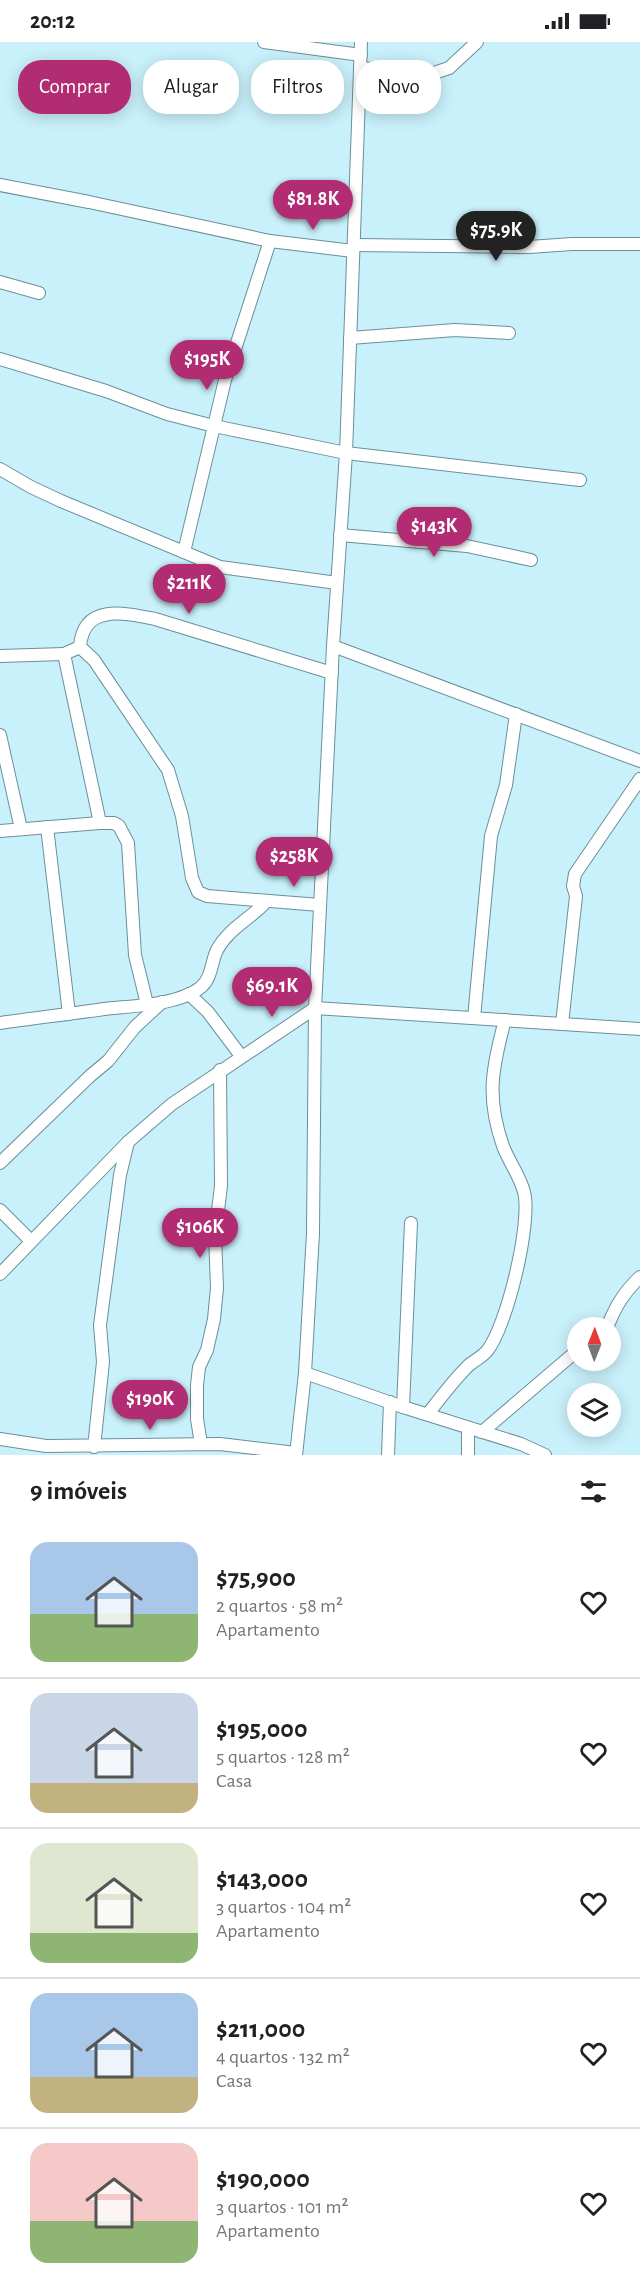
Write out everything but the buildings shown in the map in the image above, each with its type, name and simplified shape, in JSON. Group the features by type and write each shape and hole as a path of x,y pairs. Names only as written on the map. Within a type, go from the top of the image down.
{"street":[{"path":"264,42 356,60"},
{"path":"361,42 361,60"},
{"path":"441,71 449,68 477,42"},
{"path":"0,1439 51,1450 220,1444 296,1454 305,1373 313,1233 315,1008 333,645 346,453 359,114"},
{"path":"0,185 270,241 353,248 640,244"},
{"path":"184,552 225,380 270,241"},
{"path":"0,282 39,293"},
{"path":"350,338 455,330 509,333"},
{"path":"0,359 106,391 167,414 214,426 346,453 579,480"},
{"path":"0,469 41,492 220,567 338,583"},
{"path":"340,535 467,546 531,560"},
{"path":"80,647 81,635 88,624 98,617 113,613 129,614 155,619 332,673"},
{"path":"333,645 640,761"},
{"path":"0,656 64,654 80,647"},
{"path":"80,647 94,660 168,770 182,816 192,878 198,892 207,896 320,905"},
{"path":"64,654 100,823"},
{"path":"474,1018 491,836 506,785 516,714"},
{"path":"0,735 21,829"},
{"path":"562,1024 576,896 573,886 575,874 640,779"},
{"path":"0,831 100,823 119,826 128,843 135,956 147,1004"},
{"path":"47,826 69,1014"},
{"path":"0,1023 162,1002 189,994 201,988 208,980 217,951 227,936 254,915 266,902"},
{"path":"189,994 208,1012 241,1056"},
{"path":"0,1163 90,1076 108,1062 135,1027 162,1002"},
{"path":"0,1274 128,1142 172,1104 315,1008 640,1029"},
{"path":"428,1414 469,1366 487,1351 506,1311 515,1274 526,1213 525,1203 517,1175 503,1146 495,1118 492,1088 494,1061 506,1020"},
{"path":"201,1444 197,1419 197,1385 214,1319 217,1288 215,1235 220,1186 220,1070"},
{"path":"94,1447 103,1362 100,1325 120,1175 128,1142"},
{"path":"0,1210 31,1241"},
{"path":"403,1407 411,1223"},
{"path":"611,1317 615,1306 626,1290 640,1277"},
{"path":"482,1432 567,1362"},
{"path":"305,1373 521,1444 545,1455"},
{"path":"388,1455 390,1402"},
{"path":"468,1428 468,1455"}]}
